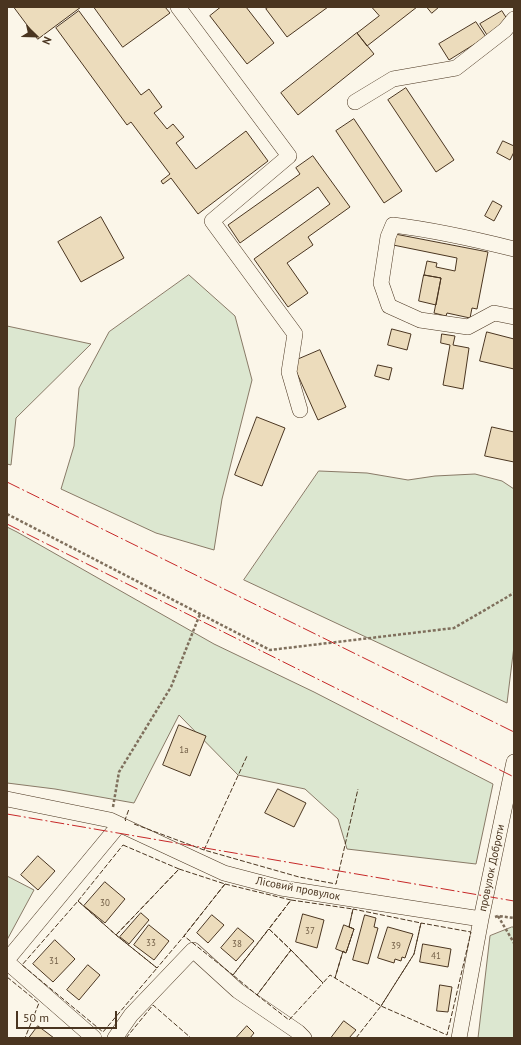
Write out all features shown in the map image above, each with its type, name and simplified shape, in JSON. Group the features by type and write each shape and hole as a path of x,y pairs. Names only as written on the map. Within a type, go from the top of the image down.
{"street":[{"path":"181,8 289,156 212,221 295,334 289,372 300,410"},
{"path":"356,102 393,79 456,68 506,30 514,20"},
{"path":"514,249 424,229 393,225 388,237 381,283 389,306 420,320 468,327 494,313 514,316"},
{"name":"провулок Доброти","path":"481,919 514,762"},
{"name":"Лісовий провулок","path":"7,799 114,822 224,873 281,888 481,919"},
{"path":"94,1038 7,961 114,822"},
{"path":"459,1038 481,919"},
{"path":"116,1038 131,1015 193,950 238,991 298,1032 304,1038"}],"path":[{"path":"7,514 270,650 454,628 514,593"},
{"path":"114,822 120,772 171,687 200,614"},
{"path":"498,916 514,942"},
{"name":"провулок Доброти","path":"481,919 498,916 514,918"}],"green space":[{"path":"189,275 235,316 252,380 222,499 214,550 156,533 61,489 74,446 79,388 109,332"},
{"path":"7,326 91,344 16,418 11,465 7,464"},
{"path":"319,471 367,473 408,480 435,476 475,474 502,481 514,489 514,646 507,703 244,580"},
{"path":"7,527 214,644 314,692 493,784 476,864 347,849 338,819 305,789 238,775 179,715 134,803 55,789 7,783"},
{"path":"7,876 34,890 7,940"},
{"path":"514,927 514,1038 478,1038 490,936"}],"building":[{"path":"14,7 81,7 38,39"},
{"path":"94,7 165,7 170,13 123,47"},
{"path":"221,7 246,7 274,43 247,64 210,16"},
{"path":"269,7 328,7 287,37 266,9"},
{"path":"372,7 417,7 367,46 357,33 379,16"},
{"path":"427,7 439,7 432,13"},
{"path":"79,11 141,95 149,89 162,107 154,113 167,129 173,124 184,137 176,143 196,169 246,131 268,161 198,214 171,178 163,184 161,181 170,174 131,122 127,125 56,28"},
{"path":"502,11 509,22 487,35 480,24"},
{"path":"476,22 486,37 449,60 439,44"},
{"path":"357,33 374,54 298,115 281,93"},
{"path":"406,88 454,160 436,172 388,100"},
{"path":"354,119 402,191 384,203 336,131"},
{"path":"503,141 514,146 514,152 510,160 497,153"},
{"path":"313,156 350,207 308,237 313,245 287,263 308,293 288,307 254,259 330,204 318,187 240,243 228,225 300,174 296,168"},
{"path":"493,201 502,206 494,221 485,216"},
{"path":"101,217 124,258 81,282 58,242"},
{"path":"395,234 488,252 477,309 472,308 470,318 447,313 446,316 434,313 441,278 424,275 427,261 437,263 436,267 455,271 457,258 393,245"},
{"path":"424,275 441,278 436,305 419,301"},
{"path":"392,329 411,334 407,350 388,345"},
{"path":"487,332 514,339 514,369 480,361"},
{"path":"442,334 455,336 453,345 469,348 463,389 443,385 450,345 441,343"},
{"path":"320,350 346,407 318,420 292,362"},
{"path":"378,365 392,368 389,380 375,376"},
{"path":"257,417 285,428 262,486 235,475"},
{"path":"492,427 514,432 514,462 485,456"},
{"path":"179,725 206,736 190,776 163,765"},
{"path":"278,789 306,803 294,827 265,813"},
{"path":"38,856 55,871 38,890 21,875"},
{"path":"105,882 125,899 105,923 84,906"},
{"path":"141,913 149,920 129,944 120,937"},
{"path":"303,914 324,920 317,948 296,942"},
{"path":"212,915 224,925 208,943 197,933"},
{"path":"365,915 376,918 374,927 378,928 368,964 353,960"},
{"path":"149,925 169,941 154,960 134,945"},
{"path":"344,925 354,929 346,953 336,949"},
{"path":"388,927 413,934 405,958 402,957 401,961 395,959 394,963 378,958"},
{"path":"238,928 254,941 236,961 221,948"},
{"path":"55,940 75,959 53,982 33,964"},
{"path":"423,944 451,949 448,967 420,962"},
{"path":"88,965 100,975 79,1000 67,990"},
{"path":"440,985 452,987 448,1012 437,1011"},
{"path":"344,1021 356,1030 349,1038 331,1038"},
{"path":"38,1026 54,1038 29,1038"},
{"path":"247,1026 254,1033 250,1038 236,1038"}],"fence":[{"path":"204,850 247,756"},
{"path":"134,824 204,850 299,877 336,884 358,789"},
{"path":"126,821 125,820 129,809"},
{"path":"123,845 179,869 116,935 78,901 123,845"},
{"path":"179,869 225,884 157,968 116,935 179,869"},
{"path":"225,884 291,900 233,975 184,936 225,884"},
{"path":"291,900 353,909 349,927 354,929 346,953 343,951 335,978 330,975 323,983 269,929 291,900"},
{"path":"78,901 116,935 157,968 103,1032 22,965 78,901"},
{"path":"352,928 349,927 353,909 421,923 414,954 381,1006"},
{"path":"344,952 343,951 335,978 381,1006 447,1035 471,932 421,923 414,954 381,1006"},
{"path":"269,929 291,950 257,995 233,975 269,929"},
{"path":"291,950 323,983 289,1020 257,995 291,950"},
{"path":"7,977 39,1003 25,1038"},
{"path":"126,1038 153,1005 191,1038"},
{"path":"356,1038 381,1006 379,1005"}],"power":[{"path":"7,482 514,732"},
{"path":"7,524 514,777"},
{"path":"7,814 514,901"}]}
